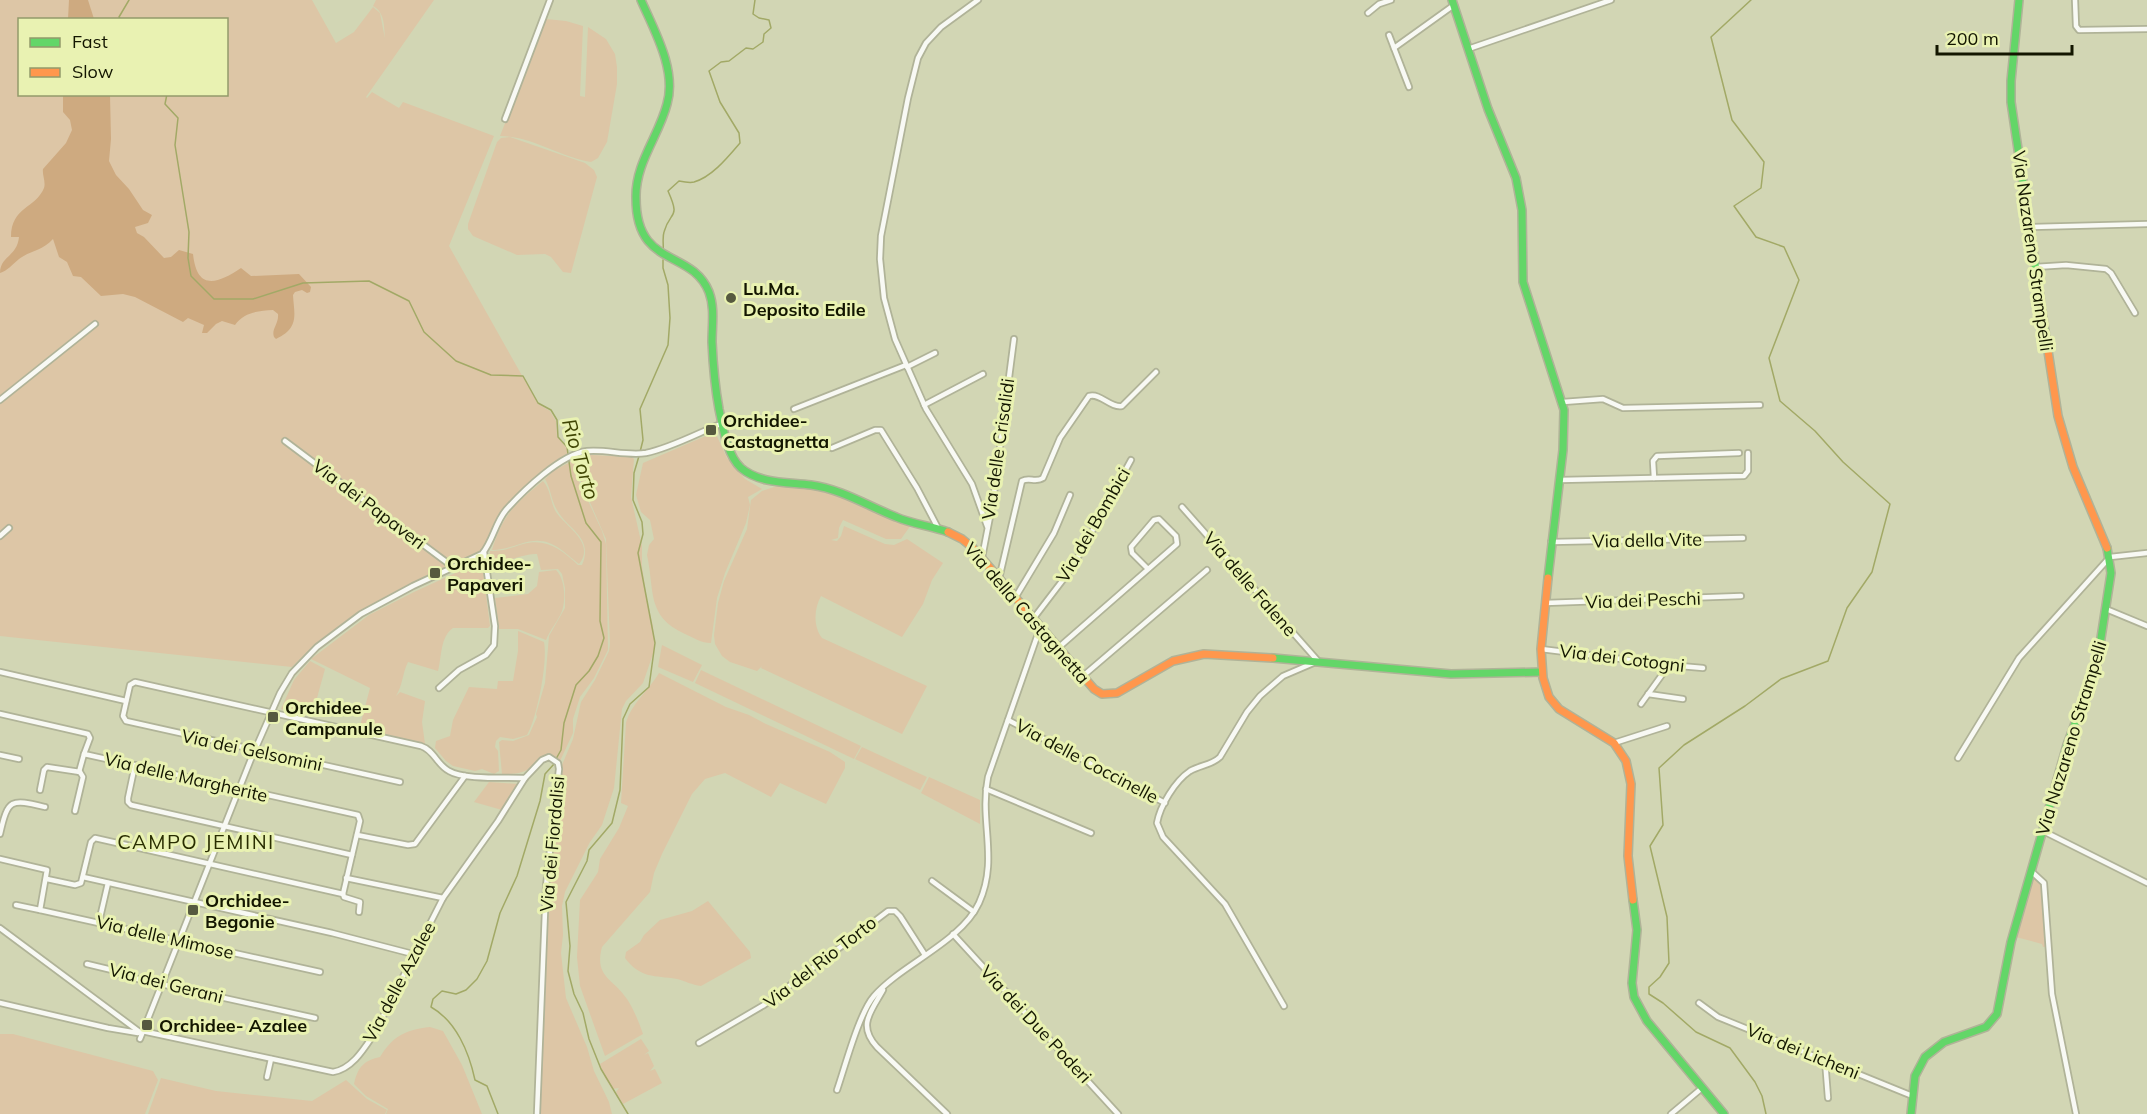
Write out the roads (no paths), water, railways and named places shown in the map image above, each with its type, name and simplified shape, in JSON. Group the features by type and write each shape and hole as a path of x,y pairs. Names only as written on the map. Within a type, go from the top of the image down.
{"street":[{"path":"504,119 550,0"},
{"name":"Via della Castagnetta","path":"641,0 661,53 669,83 666,109 644,159 635,189 640,230 646,241 659,254 696,274 709,292 714,364 723,423 732,456 741,468 765,479 828,489 892,516 962,540 982,558 1040,628 1098,692 1112,694 1128,688 1173,662 1196,655 1235,654 1444,674 1487,675 1542,672"},
{"path":"978,0 946,22 924,45 917,60 880,249 884,301 892,332 924,405 973,486 987,526"},
{"path":"1368,13 1379,4 1391,0"},
{"path":"1468,49 1611,0"},
{"name":"Via Nazareno Strampelli","path":"1911,1114 1910,1095 1914,1075 1927,1055 1947,1041 1984,1029 1995,1018 2000,1003 2011,942 2070,733 2096,667 2112,573 2110,557 2073,467 2062,433 2035,267 2011,97 2019,0"},
{"path":"2076,0 2075,24 2079,30 2147,28"},
{"path":"1394,48 1453,3 1491,119 1516,178 1522,210 1523,282 1563,402 1565,425 1545,603 1542,672 1548,695 1557,707 1614,743 1626,761 1631,780 1628,856 1637,935 1632,983 1636,1002 1646,1018 1722,1114"},
{"path":"1389,35 1409,87"},
{"path":"2029,227 2147,224"},
{"path":"2035,267 2066,265 2106,269 2135,313"},
{"path":"0,400 95,324"},
{"name":"Via delle Crisalidi","path":"982,558 994,494 1014,339"},
{"path":"794,409 906,366 935,352"},
{"path":"999,579 1022,482 1026,479 1037,481 1043,478 1061,436 1089,396 1095,395 1115,406 1122,406 1156,372"},
{"path":"924,405 983,374"},
{"path":"1563,402 1603,399 1623,408 1760,405"},
{"path":"0,928 141,1034 255,750 292,673 302,661 354,619 382,602 480,556 496,524 506,510 540,477 572,457 588,451 636,454 648,452 723,423"},
{"path":"832,448 875,430 881,430 917,488 939,531"},
{"name":"Via dei Papaveri","path":"285,441 453,567"},
{"path":"1654,478 1653,461 1657,456 1739,453"},
{"path":"1560,480 1744,476 1748,471 1748,453"},
{"name":"Via dei Bombici","path":"1033,619 1072,568 1131,460"},
{"path":"1015,598 1054,533 1070,495"},
{"name":"Via delle Falene","path":"1182,507 1318,661"},
{"path":"1058,648 1148,569 1177,542 1176,536 1159,519 1154,520 1131,547 1132,553 1148,569"},
{"path":"0,536 9,528"},
{"name":"Via della Vite","path":"1551,542 1743,538"},
{"path":"439,688 459,670 486,655 494,645 495,626 484,552"},
{"path":"1958,758 2019,658 2110,557 2147,553"},
{"path":"1083,676 1207,570"},
{"name":"Via dei Peschi","path":"1545,603 1741,596"},
{"path":"2106,609 2147,626"},
{"path":"837,1090 865,1011 873,998 886,985 953,934 974,912 984,890 989,870 986,789 989,773 1040,628"},
{"name":"Via dei Cotogni","path":"1542,649 1703,668"},
{"path":"1284,1006 1222,900 1159,831 1157,821 1165,803 1188,773 1220,757 1250,708 1267,689 1287,674 1318,661"},
{"path":"1641,704 1669,665"},
{"path":"0,672 126,701 130,685 135,682 421,746 429,749 446,769 465,776 525,778"},
{"path":"1648,694 1683,699"},
{"name":"Via dei Gelsomini","path":"126,701 123,716 126,721 399,782"},
{"name":"Via delle Margherite","path":"0,714 88,734 89,740 84,754 356,815 360,819 357,835"},
{"name":"Via delle Coccinelle","path":"1008,720 1165,803"},
{"path":"1614,743 1667,726"},
{"path":"75,811 83,777 80,772 84,754"},
{"path":"0,755 18,759"},
{"name":"Via dei Fiordalisi","path":"443,898 498,821 525,778 544,758 551,758 558,763 546,886 537,1114"},
{"path":"135,765 128,800 130,804 352,855"},
{"path":"40,790 46,767 80,772"},
{"path":"343,894 357,835 409,845 415,844 465,776"},
{"path":"986,789 1091,833"},
{"path":"0,834 4,815 13,804 20,801 45,807"},
{"path":"2043,831 2147,883"},
{"path":"47,879 76,885 81,883 94,838 343,894 344,897 360,902 359,912"},
{"path":"0,859 45,869 48,872 40,909"},
{"path":"2032,872 2044,883 2052,994 2076,1114"},
{"path":"83,877 332,933 413,954"},
{"path":"346,878 443,898"},
{"path":"932,881 974,912"},
{"path":"99,922 108,883"},
{"name":"Via delle Azalee","path":"0,1003 108,1028 333,1072 338,1071 351,1063 374,1034 443,898"},
{"name":"Via delle Mimose","path":"16,904 320,972"},
{"name":"Via del Rio Torto","path":"699,1043 764,1005 888,910 895,911 900,916 925,955"},
{"name":"Via dei Due Poderi","path":"953,934 1118,1114"},
{"name":"Via dei Gerani","path":"87,964 112,970 120,975 315,1018"},
{"path":"886,985 867,1020 868,1034 876,1046 947,1114"},
{"name":"Via dei Licheni","path":"1699,1004 1719,1017 1910,1095"},
{"path":"267,1077 271,1059"},
{"path":"1825,1060 1828,1098"},
{"path":"1671,1114 1702,1088"}],"waterway":[{"name":"Rio Torto","path":"120,18 129,0"},
{"path":"663,252 664,232 674,211 668,191 679,181 694,182 707,176 740,143 739,133 720,102 709,71 721,62 729,61 746,48 753,49 763,42 764,34 771,28 769,20 753,14 755,0"},
{"path":"1751,0 1711,37 1732,120 1764,162 1761,188 1734,206 1756,237 1784,247 1799,280 1769,358 1780,401 1815,431 1843,462 1890,504 1872,572 1847,608 1828,661 1781,679 1745,706 1684,745 1659,768 1663,825 1650,846 1667,917 1669,963 1660,977 1649,987 1649,994 1663,1003 1696,1032 1730,1048 1755,1082 1762,1096 1766,1114"},
{"name":"Rio Torto","path":"167,96 165,104 178,118 175,145 189,232 188,258 191,276 214,299 253,299 303,283 369,281 409,301 424,332 456,361 491,375 523,376 538,403 551,410 557,420 558,437 567,447 571,476 586,523 601,542 600,621 604,638 598,656 589,671 576,685 564,723 561,750 556,759"},
{"path":"640,452 643,440 640,409 668,345 670,318 668,285 663,260"},
{"path":"628,1114 601,1069 589,1039 583,1013 574,994 568,971 570,946 566,902 587,861 589,850 612,823 620,790 623,719 630,704 649,687 655,643 638,553 643,534 642,522 633,500 634,473 639,456"},
{"name":"Rio Torto","path":"498,1114 487,1086 475,1080 460,1038 448,1020 431,1007 433,999 442,991 456,994 466,990 477,979 487,961 500,913 517,876 540,801 545,774 554,764"}],"place":[{"name":"Lu.Ma. Deposito Edile","path":"731,298"},
{"name":"Orchidee- Castagnetta","path":"711,430"},
{"name":"Orchidee- Papaveri","path":"435,573"},
{"name":"Orchidee- Campanule","path":"273,717"},
{"name":"Orchidee- Begonie","path":"193,910"},
{"name":"Orchidee- Azalee","path":"147,1025"}],"district":[{"name":"CAMPO JEMINI","path":"196,841"}]}
